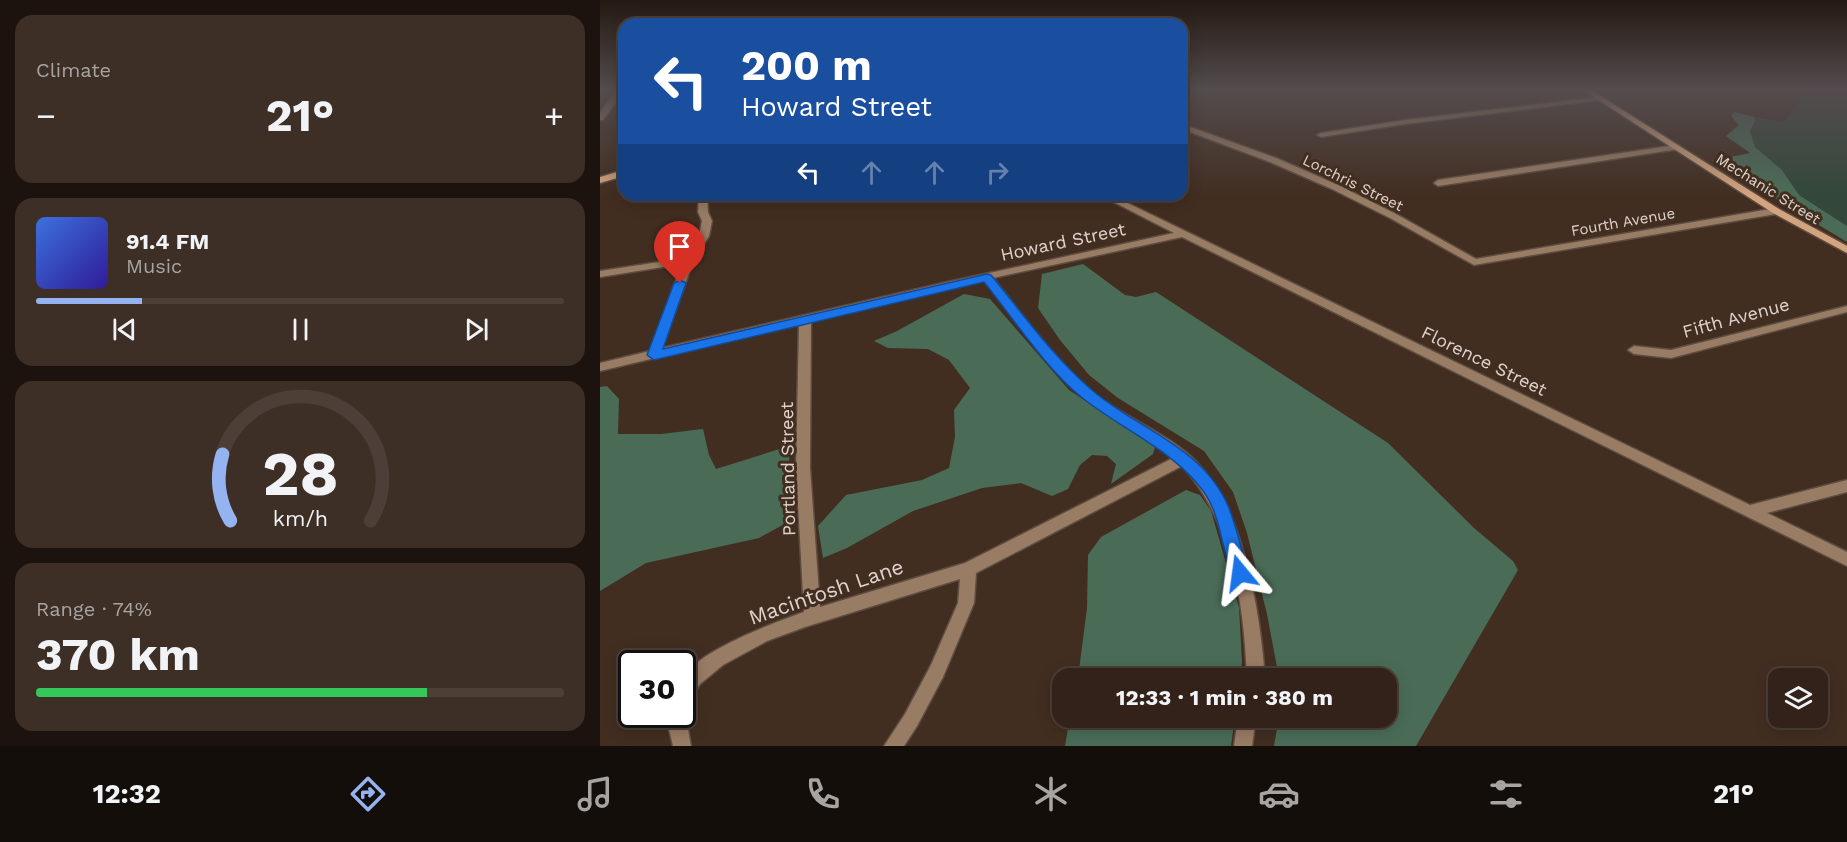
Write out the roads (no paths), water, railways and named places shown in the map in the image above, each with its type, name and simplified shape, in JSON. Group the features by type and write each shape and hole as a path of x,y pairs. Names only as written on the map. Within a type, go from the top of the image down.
{"main road":[{"name":"Mechanic Street","path":"1640,125 1776,211 1847,250"},
{"path":"600,180 618,175"}],"street":[{"path":"1320,135 1399,125"},
{"name":"Lorchris Street","path":"1188,128 1273,160 1335,187 1474,262"},
{"path":"1438,183 1676,147"},
{"path":"654,355 689,260 704,236 706,221 703,201"},
{"name":"Florence Street","path":"1116,201 1847,559"},
{"name":"Fourth Avenue","path":"1474,262 1776,211"},
{"name":"Howard Street","path":"600,367 1183,234"},
{"path":"600,274 689,260"},
{"path":"987,277 1059,366 1089,396 1184,459 1210,488 1221,508 1246,595 1255,668"},
{"name":"Fifth Avenue","path":"1634,350 1671,354 1847,309"},
{"name":"Portland Street","path":"805,320 803,468 813,617"},
{"name":"Macintosh Lane","path":"696,676 717,659 762,635 969,569 1184,459"},
{"path":"1749,511 1847,486"},
{"path":"893,746 911,720 937,670 966,603 969,569"},
{"path":"678,728 682,746"},
{"path":"1243,746 1245,728"}]}
